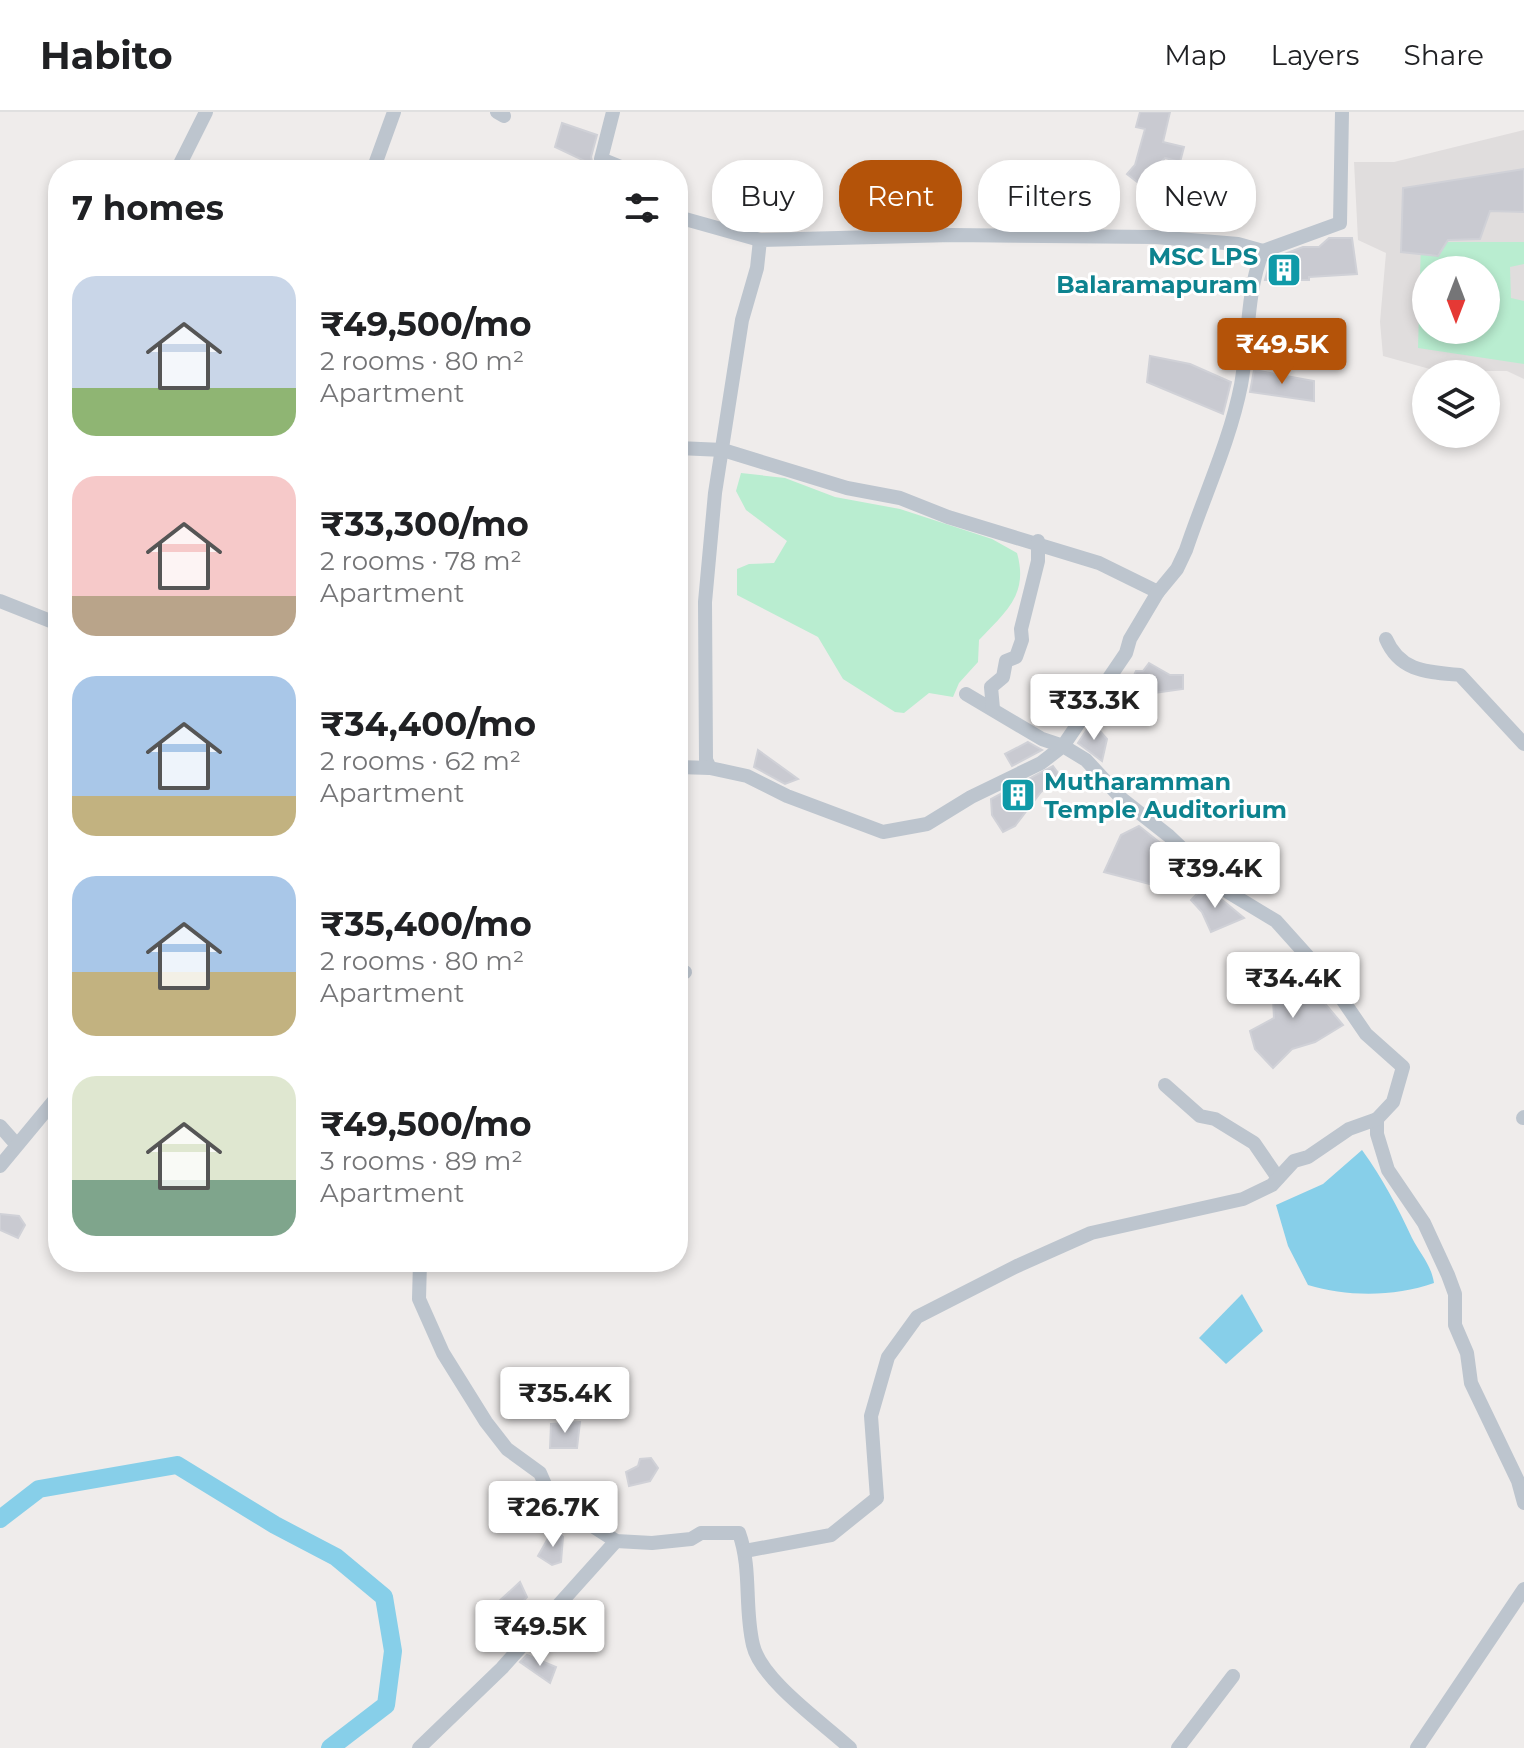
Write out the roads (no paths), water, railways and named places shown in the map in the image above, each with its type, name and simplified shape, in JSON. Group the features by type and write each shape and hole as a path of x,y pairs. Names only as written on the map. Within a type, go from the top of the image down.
{"street":[{"path":"182,160 206,112"},
{"path":"377,160 394,112"},
{"path":"601,160 613,112"},
{"path":"688,220 760,240 1076,235 1211,241 1263,251 1340,223 1342,112"},
{"path":"710,768 704,720 705,602 715,493 742,320 757,268 760,240"},
{"path":"688,767 710,768 747,776 787,796 883,832 927,824 971,797 1041,763 1063,746 1126,653 1130,639 1158,592 1177,569 1186,550 1235,407 1247,351 1255,270 1263,251"},
{"path":"688,448 723,450 771,466 798,470 847,488 900,498 948,517 1038,541 1099,563 1158,592"},
{"path":"993,709 991,687 1003,677 1006,661 1016,657 1022,640 1021,629 1038,561 1038,541"},
{"path":"0,601 48,620"},
{"path":"1386,639 1393,655 1417,671 1460,675 1524,744"},
{"path":"745,1551 831,1535 877,1498 871,1416 888,1357 917,1317 1017,1266 1091,1233 1243,1199 1272,1185 1294,1161 1308,1157 1349,1129 1377,1119 1393,1102 1403,1067 1366,1034 1317,965 1276,921 1228,892 1169,836 1122,799 1086,760 1063,746 1042,739 966,694"},
{"path":"1165,1085 1200,1116 1215,1119 1254,1143 1278,1178"},
{"path":"0,1166 48,1107"},
{"path":"1377,1119 1377,1134 1388,1170 1424,1223 1448,1275 1455,1294 1455,1325 1467,1353 1471,1383 1518,1481 1524,1503"},
{"path":"0,1126 16,1144"},
{"path":"420,1272 419,1299 434,1337 486,1422 507,1449 540,1473 547,1489 566,1509 616,1541 652,1543 691,1539 701,1533 739,1533 745,1551 752,1643 759,1665 850,1748"},
{"path":"419,1748 502,1668 616,1541"},
{"path":"1417,1748 1524,1589"},
{"path":"1178,1748 1233,1676"}],"water":[{"path":"1362,1150 1377,1171 1428,1265 1434,1283 1403,1291 1371,1294 1339,1292 1308,1285 1288,1246 1276,1205 1323,1184"},
{"path":"1242,1294 1263,1331 1226,1364 1199,1338"}],"waterway":[{"path":"0,1519 39,1489 177,1465 275,1525 336,1557 384,1597 393,1651 386,1705 330,1748"}],"place":[{"name":"MSC LPS Balaramapuram","path":"1284,270"},
{"name":"Mutharamman Temple Auditorium","path":"1018,795"}]}
